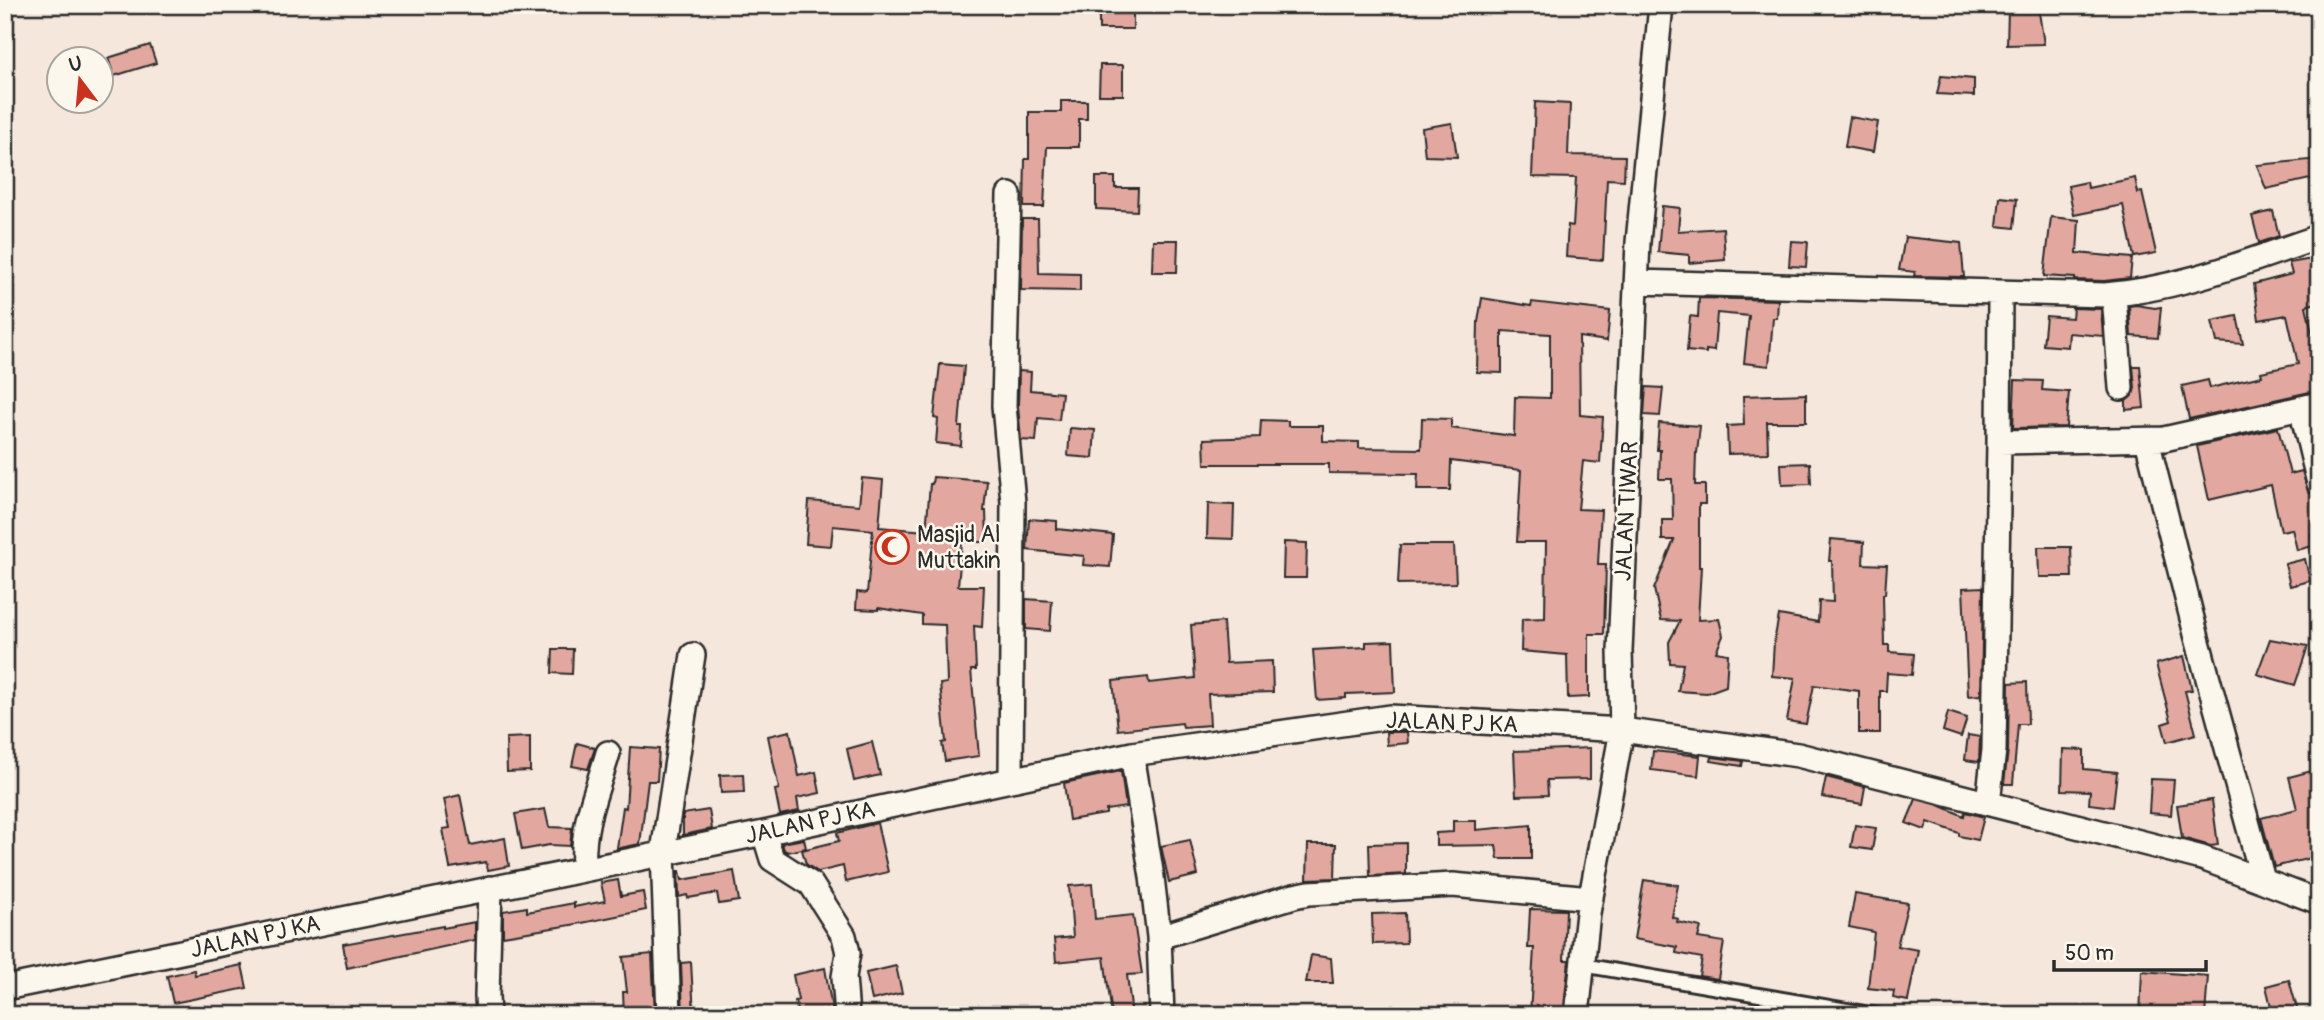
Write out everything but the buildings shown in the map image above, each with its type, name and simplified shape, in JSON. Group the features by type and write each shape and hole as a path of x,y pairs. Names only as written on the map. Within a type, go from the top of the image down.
{"street":[{"name":"JALAN TIWAR","path":"1577,1015 1591,898 1622,730 1620,651 1638,242 1661,5"},
{"path":"1009,195 1004,406 1013,502 1011,779"},
{"path":"1637,282 2114,295 2160,289 2189,281 2319,237"},
{"path":"1988,803 1994,750 2000,293"},
{"path":"2114,295 2121,388"},
{"path":"1999,442 2147,440 2178,436 2310,406 2319,482"},
{"path":"2147,440 2197,638 2263,880"},
{"path":"669,1015 663,852 693,655"},
{"name":"JALAN PJ KA","path":"5,988 764,833 1132,754 1390,717 1622,730 1798,755 2202,858 2319,902"},
{"path":"584,869 584,832 592,798 608,753"},
{"path":"1132,754 1159,937 1162,1015"},
{"path":"764,833 772,859 811,884 844,936 848,953 844,977 848,1015"},
{"path":"1159,937 1294,895 1309,893 1460,885 1591,898"},
{"path":"488,1015 486,996 490,888"}],"lane":[{"path":"1582,965 1877,1015"}],"place":[{"name":"Masjid Al Muttakin","path":"892,547"}]}
